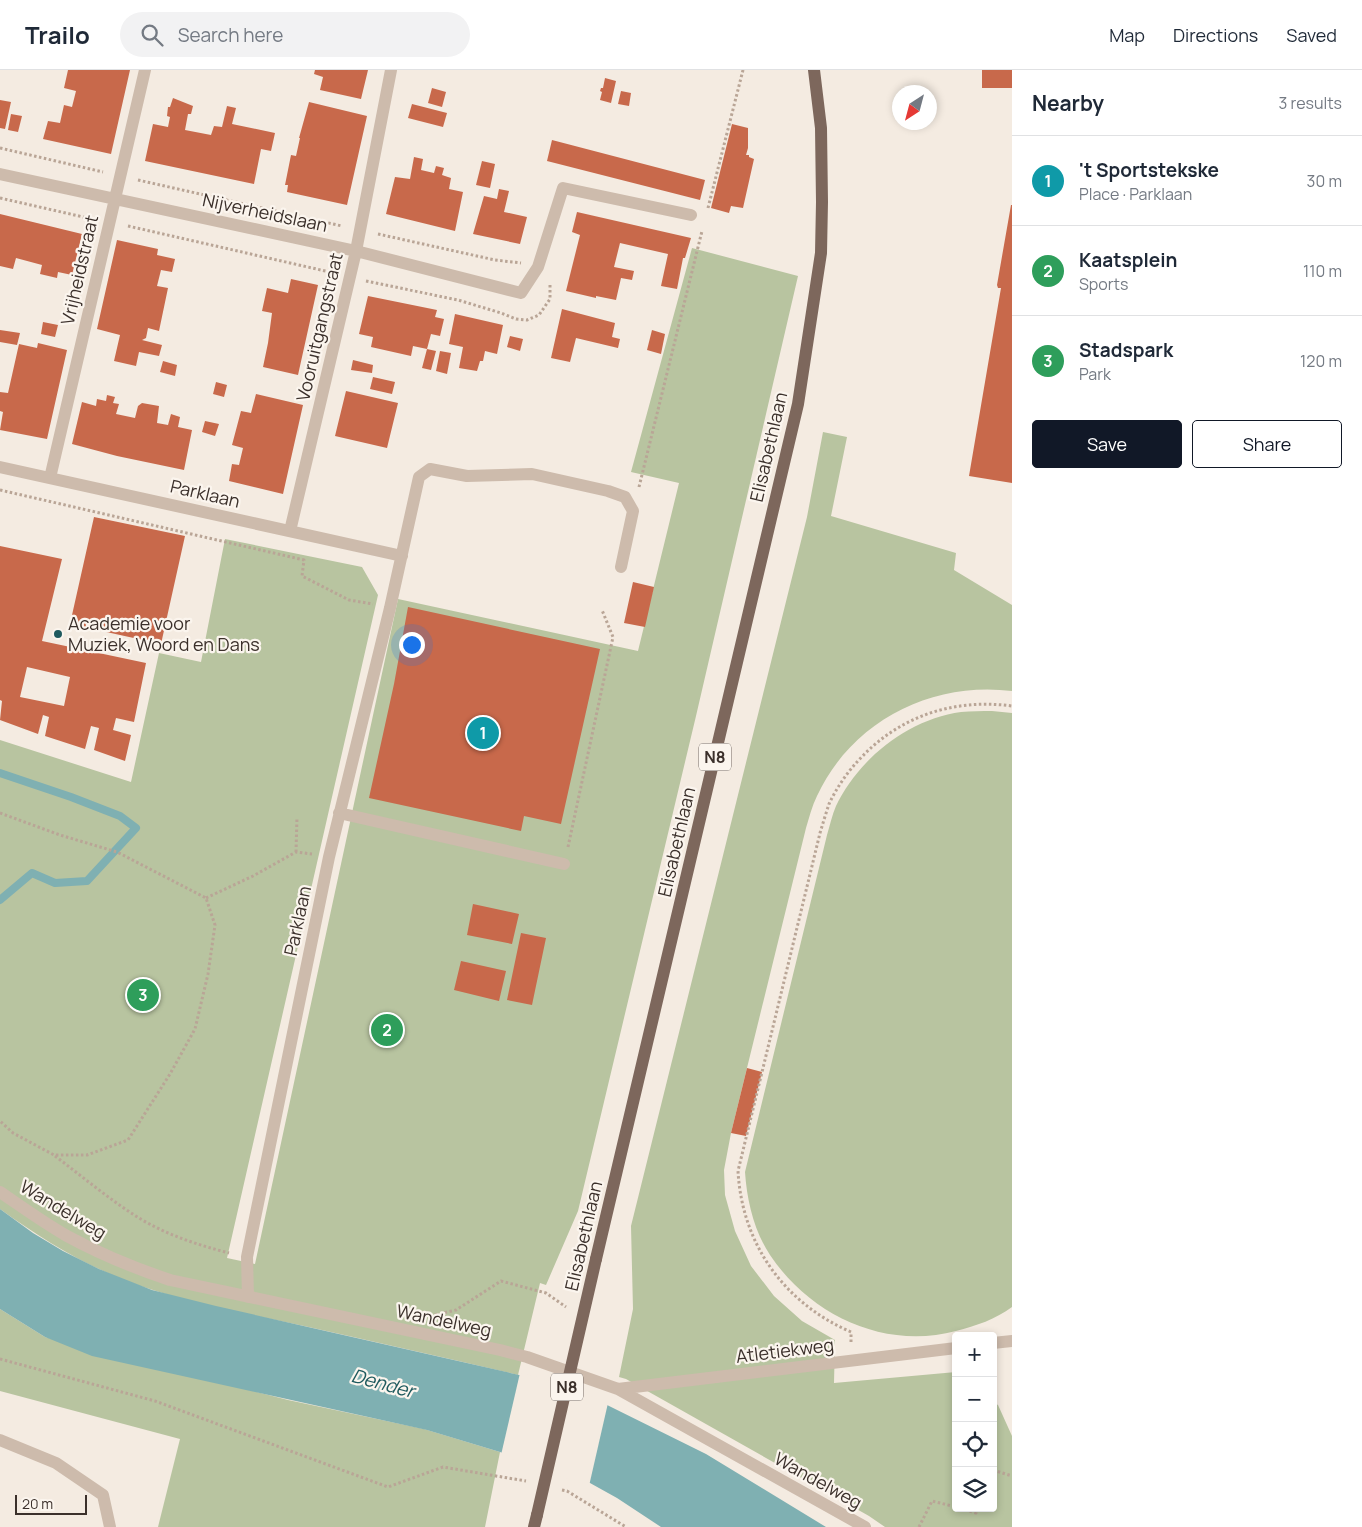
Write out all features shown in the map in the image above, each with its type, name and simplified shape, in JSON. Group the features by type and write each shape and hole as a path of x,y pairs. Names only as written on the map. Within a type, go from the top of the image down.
{"main road":[{"name":"Elisabethlaan","path":"536,1521 798,404 821,253 821,128 814,70"}],"street":[{"name":"Vrijheidstraat","path":"50,478 145,70"},
{"name":"Vooruitgangstraat","path":"290,531 356,251 391,70"},
{"name":"Nijverheidslaan","path":"0,174 356,251 521,293 538,267 563,188 692,215"},
{"name":"Parklaan","path":"0,467 402,556"},
{"name":"Parklaan","path":"248,1297 247,1257 329,856 390,608 419,477 430,469 467,476 532,474 608,491 625,497 633,511"},
{"path":"621,567 633,511"},
{"path":"339,813 564,864"},
{"name":"Wandelweg","path":"0,1192 66,1236 134,1268 170,1280 527,1357 618,1389 866,1527"},
{"path":"997,1343 1012,1341"},
{"name":"Atletiekweg","path":"618,1389 952,1348"},
{"path":"0,1440 56,1463 103,1496 110,1527"}],"path":[{"path":"707,210 743,70"},
{"path":"633,511 703,227"},
{"path":"0,490 304,560 302,576 350,600 390,608"},
{"path":"564,864 613,636 602,610"},
{"path":"850,1361 851,1332 811,1309 785,1286 764,1258 748,1226 739,1192 738,1171 817,842 830,802 847,774 869,748 896,728 926,714 959,705 993,704 1012,706"},
{"path":"0,813 60,835 115,851 206,898 215,925 208,974 195,1029 170,1074 128,1140 87,1155 54,1155"},
{"path":"296,852 297,817"},
{"path":"206,898 253,876 296,852 329,856"},
{"path":"0,1121 13,1133 54,1155 139,1218 169,1234 200,1246 247,1257"},
{"path":"501,1280 546,1292"},
{"path":"0,1359 155,1400 388,1487 443,1467 531,1482"},
{"path":"997,1471 1012,1476"},
{"path":"558,1489 567,1491 626,1527"},
{"path":"919,1527 932,1500 952,1506"}],"green space":[{"path":"692,248 798,276 578,1211 546,1285 540,1283 518,1375 209,1306 172,1296 132,1283 92,1266 36,1234 0,1209 0,740 131,782 159,653 201,662 225,539 362,567 378,595 227,1258 255,1264 398,599 638,651 679,483 631,472"},
{"path":"823,432 847,437 831,516 956,553 954,570 1012,605 1012,691 982,690 952,693 924,700 897,712 873,727 851,747 832,770 817,796 806,828 731,1133 724,1170 725,1195 735,1231 751,1266 774,1296 802,1321 835,1340 834,1383 952,1372 952,1512 997,1512 998,1405 1012,1436 1012,1527 885,1527 869,1516 626,1379 619,1377 633,1309 631,1226 807,517"},
{"path":"992,711 1012,713 1012,1307 986,1322 956,1331 929,1336 903,1336 877,1331 852,1323 828,1311 806,1295 787,1277 764,1246 756,1226 750,1205 745,1172 827,835 836,806 858,772 872,757 905,732 942,716 961,712"},
{"path":"0,1309 45,1337 288,1400 424,1429 500,1452 485,1527 158,1527 180,1439 0,1391"}],"water":[{"name":"Dender","path":"0,1209 33,1233 63,1251 99,1269 152,1290 537,1379 601,1402 706,1454 826,1527 661,1527 590,1483 500,1452 427,1430 92,1356 45,1337 0,1309"}],"pier":[{"path":"520,1373 538,1377 608,1403 589,1486 501,1455"}],"building":[{"path":"68,70 130,70 111,154 43,139 48,121 60,123 64,105 72,107 76,91 64,88"},
{"path":"315,70 368,70 361,99 320,90 323,77 314,74"},
{"path":"982,70 1012,70 1012,88 982,88"},
{"path":"605,78 616,81 611,103 600,100 602,92 600,91 603,88"},
{"path":"432,88 446,92 442,107 428,103"},
{"path":"621,91 631,93 629,106 618,104"},
{"path":"173,98 193,106 191,114 188,114 185,130 211,135 214,126 222,127 227,106 236,108 232,124 275,133 271,151 261,149 254,184 145,161 153,124 168,127 170,117 167,116 168,107 170,107"},
{"path":"0,100 11,102 5,129 0,128"},
{"path":"309,102 367,116 347,205 287,192 288,185 285,185 291,155 296,156"},
{"path":"412,104 447,113 443,127 408,118"},
{"path":"11,114 22,116 18,132 8,130"},
{"path":"732,124 748,128 746,155 754,159 743,208 731,206 729,213 711,208"},
{"path":"552,140 705,180 700,200 547,161"},
{"path":"414,157 423,159 421,170 434,173 436,166 444,168 442,175 451,178 449,189 463,192 455,231 386,214 395,177 410,179"},
{"path":"482,161 495,164 490,188 476,185"},
{"path":"499,189 509,191 504,212 527,217 520,244 473,234 484,196 497,199"},
{"path":"1011,205 1012,483 969,476 1001,288 998,288 997,285"},
{"path":"577,212 691,238 685,258 683,258 677,289 661,286 668,254 620,243 614,267 634,271 632,280 621,278 616,300 596,296 596,298 566,291 580,235 572,232"},
{"path":"0,214 82,234 72,275 58,272 57,278 40,274 42,265 16,258 13,269 0,266"},
{"path":"117,240 158,249 157,255 175,259 172,272 161,270 157,286 168,288 159,331 148,328 146,338 142,340 162,345 159,356 139,352 136,366 114,361 120,335 97,329"},
{"path":"291,279 318,285 298,375 263,367 272,313 262,311 267,288 288,293"},
{"path":"368,296 437,310 435,317 444,319 440,336 431,334 427,349 413,346 411,356 371,347 373,337 359,334"},
{"path":"562,309 615,323 612,337 620,339 618,348 576,338 570,362 551,358"},
{"path":"455,314 503,325 497,354 485,351 483,361 480,361 477,371 459,368 463,347 449,344"},
{"path":"43,322 58,325 55,337 41,334"},
{"path":"0,330 20,333 17,345 0,342"},
{"path":"652,330 665,334 661,354 647,350"},
{"path":"510,336 523,339 520,351 507,347"},
{"path":"38,343 67,350 47,439 0,430 3,412 0,411 0,392 8,393 19,344 37,348"},
{"path":"427,349 436,351 431,370 422,368"},
{"path":"440,351 451,353 447,374 436,371"},
{"path":"353,360 373,365 372,373 351,370"},
{"path":"163,361 177,365 175,376 160,372"},
{"path":"373,377 395,382 392,394 370,389"},
{"path":"216,382 227,385 224,397 213,394"},
{"path":"346,391 398,403 387,448 335,436"},
{"path":"256,394 303,405 283,494 229,481 232,464 239,465 243,448 232,445 241,411 251,413"},
{"path":"107,395 115,397 113,403 119,404 116,414 135,418 138,406 142,403 159,406 157,423 168,425 171,414 180,417 178,427 192,430 184,470 117,456 72,444 82,402 96,406 97,399 106,401"},
{"path":"205,421 219,424 215,436 202,432"},
{"path":"94,517 185,536 161,644 70,624"},
{"path":"0,546 62,559 42,641 146,663 134,722 116,718 113,730 131,735 125,761 94,750 99,728 91,726 85,749 45,736 49,717 43,715 38,734 0,720 2,701 0,700","holes":["27,667 70,677 64,706 20,697"]},
{"path":"633,582 654,587 645,627 624,623"},
{"path":"408,607 600,649 561,824 524,816 521,831 369,798 394,684"},
{"path":"473,904 519,914 512,944 467,935"},
{"path":"521,933 546,938 532,1005 507,1000"},
{"path":"461,961 506,971 499,1001 454,990"},
{"path":"747,1068 762,1072 746,1136 731,1133"}],"waterway":[{"path":"0,773 120,816 136,828 87,881 55,883 32,873 0,900"}],"place":[{"name":"Academie voor Muziek, Woord en Dans","path":"58,634"},
{"name":"'t Sportstekske","path":"483,733"},
{"name":"Stadspark","path":"143,995"},
{"name":"Kaatsplein","path":"387,1030"}]}
